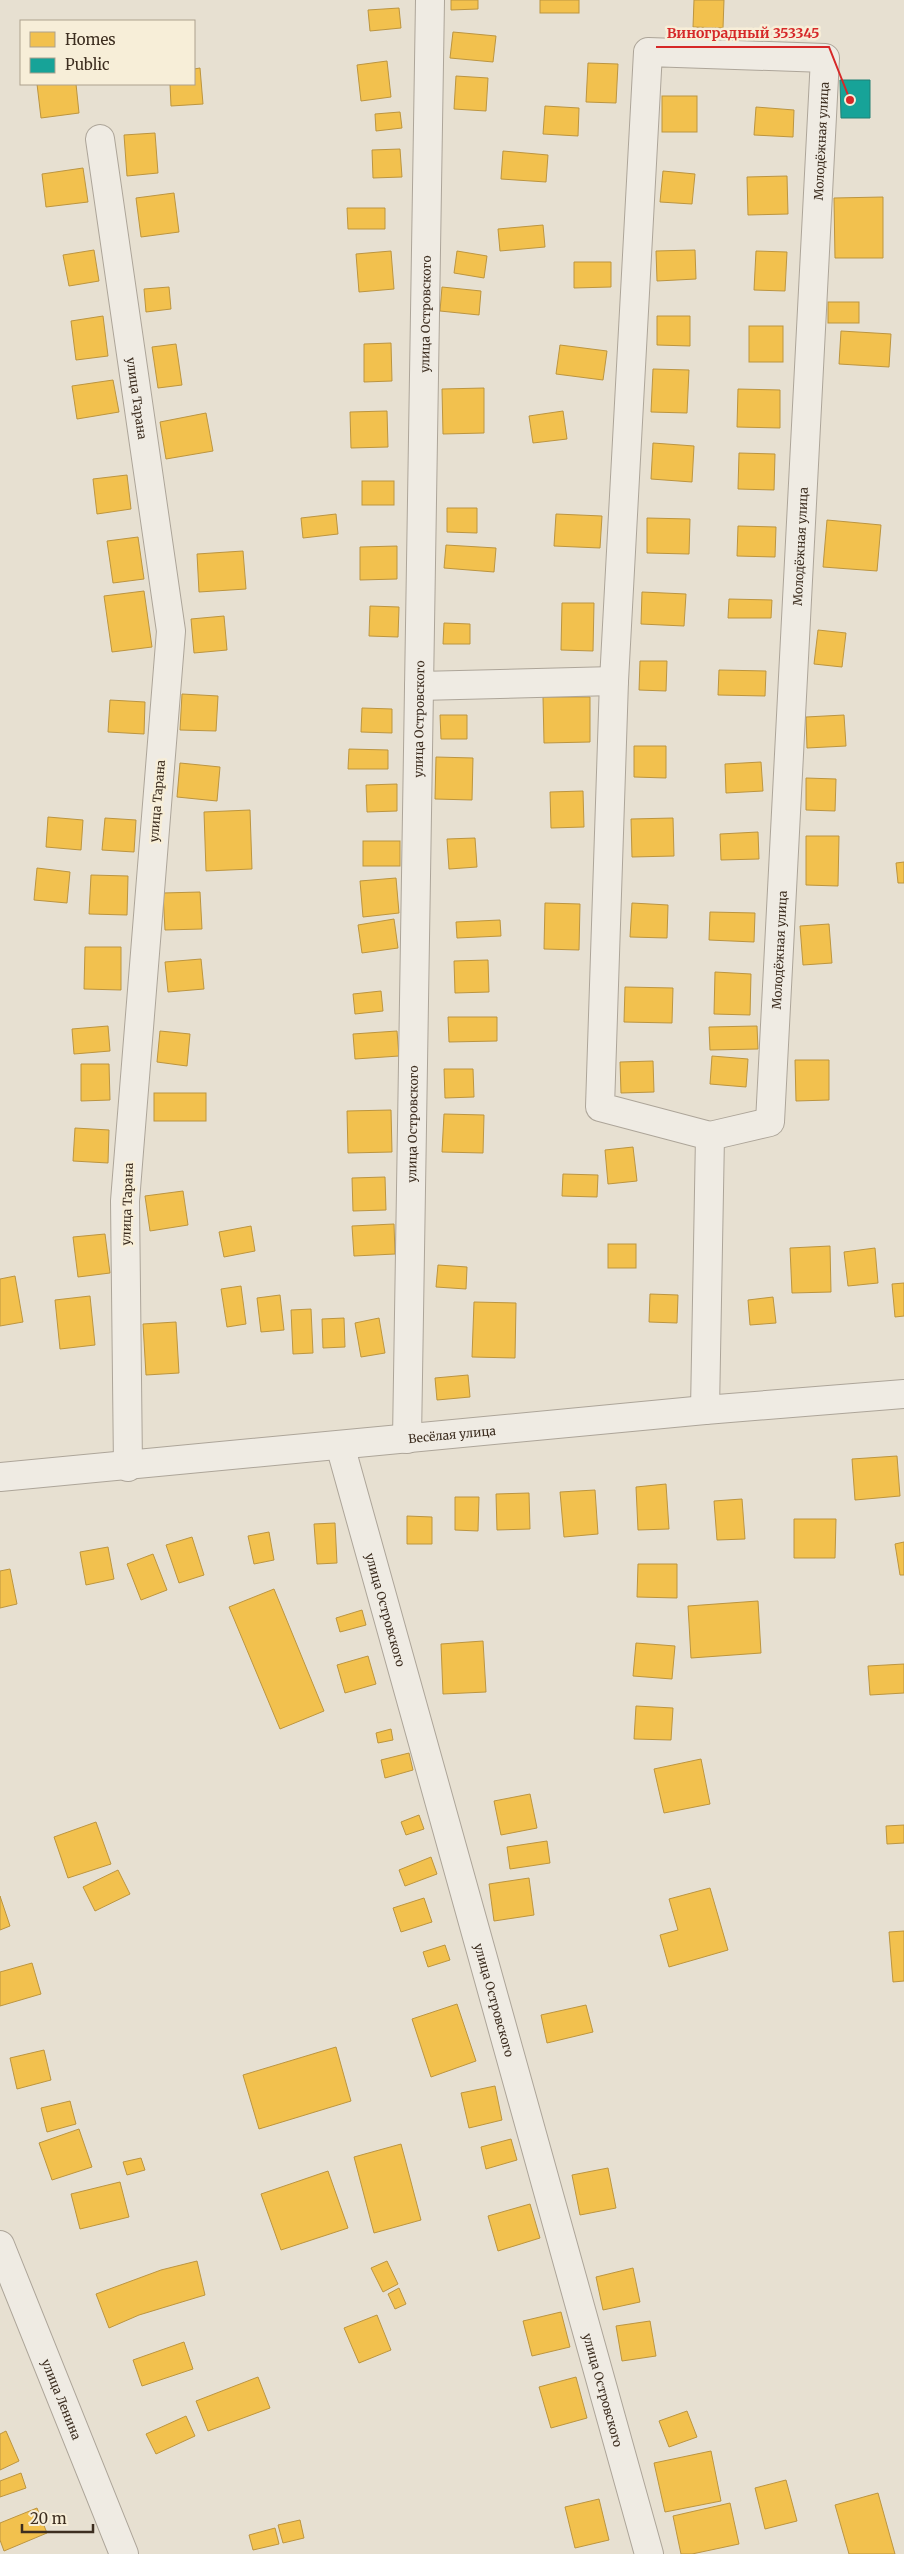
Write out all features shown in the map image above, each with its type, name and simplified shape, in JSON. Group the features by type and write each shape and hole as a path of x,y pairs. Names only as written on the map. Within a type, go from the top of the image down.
{"street":[{"name":"улица Островского","path":"407,1439 430,0"},
{"name":"Молодёжная улица","path":"648,52 825,58 770,1122 710,1136 600,1107 614,681 648,52"},
{"name":"улица Тарана","path":"100,139 171,631 125,1201 128,1467"},
{"path":"419,686 614,681"},
{"path":"705,1410 710,1136"},
{"name":"Весёлая улица","path":"0,1477 128,1467 705,1410 904,1394"},
{"name":"улица Островского","path":"340,1445 649,2554"},
{"name":"улица Ленина","path":"0,2245 124,2554"}],"building: Homes":[{"path":"451,0 478,0 478,9 451,10"},
{"path":"540,0 579,0 579,13 540,13"},
{"path":"694,0 724,0 723,28 693,27"},
{"path":"399,8 401,28 370,31 368,10"},
{"path":"453,32 496,36 493,62 450,58"},
{"path":"387,61 391,97 361,101 357,65"},
{"path":"588,63 618,64 616,103 586,102"},
{"path":"200,68 203,104 171,106 170,85 195,85 195,69"},
{"path":"456,76 488,78 486,111 454,109"},
{"path":"37,85 76,85 79,113 41,118"},
{"path":"662,96 697,96 697,132 662,132"},
{"path":"545,106 579,108 578,136 543,134"},
{"path":"756,107 794,110 793,137 754,135"},
{"path":"400,112 402,128 376,131 375,114"},
{"path":"155,133 158,173 127,176 124,135"},
{"path":"400,149 402,177 373,178 372,150"},
{"path":"503,151 548,155 546,182 501,179"},
{"path":"83,168 88,202 46,207 42,174"},
{"path":"663,171 695,174 692,204 660,202"},
{"path":"787,176 788,214 748,215 747,177"},
{"path":"174,193 179,232 141,237 136,198"},
{"path":"883,197 883,258 835,258 834,198"},
{"path":"347,208 385,208 385,229 348,229"},
{"path":"543,225 545,247 500,251 498,229"},
{"path":"94,250 99,281 69,286 63,255"},
{"path":"695,250 696,279 657,281 656,251"},
{"path":"391,251 394,289 359,292 356,254"},
{"path":"457,251 487,256 484,278 454,273"},
{"path":"756,251 787,252 785,291 754,290"},
{"path":"574,262 611,262 611,287 574,288"},
{"path":"169,287 171,309 146,312 144,289"},
{"path":"442,287 481,291 479,315 440,311"},
{"path":"828,302 859,302 859,323 828,323"},
{"path":"103,316 108,356 76,360 71,321"},
{"path":"657,316 690,316 690,346 657,345"},
{"path":"749,326 783,326 783,362 749,362"},
{"path":"841,331 891,334 889,367 839,364"},
{"path":"391,343 392,381 364,382 364,344"},
{"path":"176,344 182,385 158,388 152,347"},
{"path":"560,345 607,351 603,380 556,374"},
{"path":"653,369 689,370 687,413 651,412"},
{"path":"113,380 119,412 77,419 72,386"},
{"path":"484,388 484,433 443,434 442,389"},
{"path":"738,389 780,390 780,428 737,427"},
{"path":"387,411 388,447 351,448 350,412"},
{"path":"563,411 567,439 533,443 529,416"},
{"path":"206,413 213,451 166,459 160,422"},
{"path":"653,443 694,446 692,482 651,479"},
{"path":"739,453 775,454 774,490 738,489"},
{"path":"127,475 131,509 97,514 93,479"},
{"path":"362,481 394,481 394,505 362,505"},
{"path":"447,508 477,508 477,533 447,532"},
{"path":"336,514 338,534 303,538 301,518"},
{"path":"556,514 602,516 600,548 554,546"},
{"path":"647,518 690,519 689,554 647,553"},
{"path":"827,520 881,525 877,571 823,567"},
{"path":"738,526 776,527 775,557 737,556"},
{"path":"138,537 144,579 113,583 107,541"},
{"path":"446,545 496,548 494,572 444,568"},
{"path":"397,546 397,579 360,580 360,547"},
{"path":"243,551 246,589 199,592 197,554"},
{"path":"144,591 152,647 112,652 104,596"},
{"path":"642,592 686,594 684,626 641,624"},
{"path":"729,599 772,600 771,618 728,618"},
{"path":"562,603 594,603 593,651 561,650"},
{"path":"370,606 399,607 398,637 369,636"},
{"path":"224,616 227,650 194,653 191,619"},
{"path":"444,623 470,624 470,644 443,644"},
{"path":"818,630 846,633 842,667 814,664"},
{"path":"640,661 667,661 666,691 639,690"},
{"path":"719,670 766,671 765,696 718,695"},
{"path":"182,694 218,696 216,731 180,730"},
{"path":"543,697 590,697 590,742 544,743"},
{"path":"110,700 145,702 144,734 108,732"},
{"path":"362,708 392,709 392,733 361,732"},
{"path":"440,715 467,715 467,739 441,739"},
{"path":"844,715 846,746 807,748 806,717"},
{"path":"634,746 666,746 666,778 634,777"},
{"path":"349,749 388,750 388,769 348,769"},
{"path":"436,757 473,758 472,800 435,799"},
{"path":"761,762 763,791 726,793 725,764"},
{"path":"180,763 220,767 217,801 177,797"},
{"path":"806,778 836,779 835,811 806,810"},
{"path":"397,784 397,811 367,812 366,785"},
{"path":"583,791 584,827 551,828 550,792"},
{"path":"250,810 252,869 206,871 204,812"},
{"path":"48,817 83,820 81,850 46,847"},
{"path":"105,818 136,820 134,852 102,850"},
{"path":"673,818 674,856 632,857 631,819"},
{"path":"758,832 759,859 721,860 720,834"},
{"path":"806,836 839,836 838,886 806,885"},
{"path":"475,838 477,867 449,869 447,839"},
{"path":"363,841 400,841 400,866 363,866"},
{"path":"904,862 904,883 898,883 896,863"},
{"path":"37,868 70,872 67,903 34,900"},
{"path":"91,875 128,876 127,915 89,914"},
{"path":"396,878 399,913 363,917 360,881"},
{"path":"200,892 202,929 165,930 163,893"},
{"path":"545,903 580,904 579,950 544,949"},
{"path":"632,903 668,905 667,938 630,937"},
{"path":"710,912 755,913 754,942 709,940"},
{"path":"394,919 398,948 362,953 358,925"},
{"path":"500,920 501,936 457,938 456,922"},
{"path":"829,924 832,963 803,965 800,926"},
{"path":"85,947 121,947 121,990 84,989"},
{"path":"201,959 204,989 168,992 165,962"},
{"path":"488,960 489,992 455,993 454,961"},
{"path":"715,972 751,974 750,1015 714,1014"},
{"path":"625,987 673,988 672,1023 624,1022"},
{"path":"381,991 383,1011 355,1014 353,994"},
{"path":"448,1017 497,1017 497,1041 449,1042"},
{"path":"108,1026 110,1051 74,1054 72,1029"},
{"path":"757,1026 758,1049 710,1050 709,1027"},
{"path":"160,1031 190,1034 187,1066 157,1062"},
{"path":"397,1031 399,1056 355,1059 353,1034"},
{"path":"712,1056 748,1059 746,1087 710,1084"},
{"path":"795,1060 829,1060 829,1100 796,1101"},
{"path":"653,1061 654,1092 621,1093 620,1062"},
{"path":"81,1064 109,1064 110,1100 81,1101"},
{"path":"444,1069 473,1069 474,1097 445,1098"},
{"path":"154,1093 206,1093 206,1121 154,1121"},
{"path":"391,1110 392,1152 348,1153 347,1111"},
{"path":"444,1114 484,1115 483,1153 442,1152"},
{"path":"75,1128 109,1130 108,1163 73,1161"},
{"path":"633,1147 637,1181 608,1184 605,1150"},
{"path":"563,1174 598,1175 597,1197 562,1196"},
{"path":"385,1177 386,1210 353,1211 352,1178"},
{"path":"183,1191 188,1225 150,1231 145,1196"},
{"path":"394,1224 395,1254 354,1256 352,1226"},
{"path":"251,1226 255,1251 224,1257 219,1232"},
{"path":"105,1234 110,1273 78,1277 73,1237"},
{"path":"608,1244 636,1244 636,1268 608,1268"},
{"path":"830,1246 831,1292 792,1293 790,1248"},
{"path":"875,1248 878,1283 848,1286 844,1252"},
{"path":"438,1265 467,1267 466,1289 436,1287"},
{"path":"15,1276 23,1322 0,1326 0,1279"},
{"path":"904,1283 904,1316 895,1317 892,1284"},
{"path":"241,1286 246,1324 227,1327 221,1289"},
{"path":"650,1294 678,1295 677,1323 649,1322"},
{"path":"280,1295 284,1330 261,1332 257,1298"},
{"path":"90,1296 95,1345 60,1349 55,1300"},
{"path":"773,1297 776,1323 750,1325 748,1300"},
{"path":"474,1302 516,1303 515,1358 472,1357"},
{"path":"311,1309 313,1353 293,1354 291,1310"},
{"path":"344,1318 345,1347 323,1348 322,1319"},
{"path":"379,1318 385,1353 361,1357 355,1323"},
{"path":"176,1322 179,1373 146,1375 143,1324"},
{"path":"468,1375 470,1397 437,1400 435,1378"},
{"path":"897,1456 900,1496 855,1500 852,1459"},
{"path":"666,1484 669,1529 638,1530 636,1487"},
{"path":"595,1490 598,1534 564,1537 560,1492"},
{"path":"529,1493 530,1529 497,1530 496,1494"},
{"path":"455,1497 479,1497 478,1531 455,1530"},
{"path":"742,1499 745,1539 717,1540 714,1501"},
{"path":"407,1516 432,1517 432,1544 407,1544"},
{"path":"794,1519 836,1519 835,1558 794,1558"},
{"path":"335,1523 337,1563 317,1564 314,1524"},
{"path":"269,1532 274,1560 254,1564 248,1536"},
{"path":"192,1537 204,1575 179,1583 166,1545"},
{"path":"904,1542 904,1575 900,1575 895,1544"},
{"path":"108,1547 114,1579 86,1585 80,1552"},
{"path":"153,1554 167,1590 141,1600 127,1564"},
{"path":"638,1564 677,1564 677,1598 637,1597"},
{"path":"10,1569 17,1604 0,1608 0,1571"},
{"path":"274,1589 324,1711 280,1729 229,1607"},
{"path":"758,1601 761,1653 691,1658 688,1606"},
{"path":"362,1610 366,1625 340,1632 336,1618"},
{"path":"483,1641 486,1692 443,1694 441,1644"},
{"path":"636,1643 675,1646 672,1679 633,1676"},
{"path":"368,1656 376,1684 345,1693 337,1665"},
{"path":"904,1664 904,1693 870,1695 868,1666"},
{"path":"636,1706 673,1708 671,1740 634,1739"},
{"path":"391,1729 393,1740 378,1743 376,1733"},
{"path":"409,1753 413,1770 385,1778 381,1760"},
{"path":"701,1759 710,1804 664,1813 654,1769"},
{"path":"530,1794 537,1828 501,1835 494,1801"},
{"path":"419,1815 424,1829 406,1835 401,1822"},
{"path":"96,1822 111,1864 68,1878 54,1837"},
{"path":"904,1825 904,1843 887,1844 886,1826"},
{"path":"547,1841 550,1863 510,1869 507,1847"},
{"path":"431,1857 437,1874 405,1886 399,1870"},
{"path":"118,1870 130,1894 95,1911 83,1887"},
{"path":"529,1878 534,1915 494,1921 489,1884"},
{"path":"710,1888 728,1950 669,1967 660,1935 678,1930 669,1899"},
{"path":"0,1896 10,1926 0,1930"},
{"path":"424,1898 432,1922 401,1932 393,1908"},
{"path":"904,1931 904,1981 893,1982 889,1932"},
{"path":"445,1945 450,1960 428,1967 423,1952"},
{"path":"32,1963 41,1994 0,2006 0,1972"},
{"path":"457,2004 476,2061 431,2077 412,2019"},
{"path":"586,2005 593,2032 547,2043 541,2015"},
{"path":"336,2047 351,2101 259,2129 243,2075"},
{"path":"44,2050 51,2080 17,2089 10,2058"},
{"path":"495,2086 502,2120 469,2128 461,2093"},
{"path":"70,2101 76,2124 47,2132 41,2108"},
{"path":"79,2129 92,2167 52,2180 39,2143"},
{"path":"511,2139 517,2160 486,2169 481,2147"},
{"path":"401,2144 421,2220 374,2233 354,2157"},
{"path":"141,2158 145,2170 127,2175 123,2162"},
{"path":"608,2168 616,2208 580,2215 572,2175"},
{"path":"328,2171 348,2228 281,2250 261,2194"},
{"path":"120,2182 129,2217 80,2229 71,2194"},
{"path":"530,2204 540,2238 498,2251 488,2216"},
{"path":"197,2261 205,2295 139,2315 109,2328 96,2294 161,2270"},
{"path":"387,2261 398,2284 383,2292 371,2268"},
{"path":"633,2268 640,2302 603,2310 596,2277"},
{"path":"399,2288 406,2304 395,2309 388,2294"},
{"path":"561,2312 570,2347 532,2356 523,2321"},
{"path":"377,2315 391,2350 359,2363 344,2328"},
{"path":"650,2321 656,2356 622,2361 616,2326"},
{"path":"184,2342 193,2369 142,2386 133,2360"},
{"path":"258,2377 270,2408 208,2431 196,2401"},
{"path":"576,2377 587,2418 551,2428 539,2387"},
{"path":"687,2411 697,2437 669,2447 659,2421"},
{"path":"186,2416 195,2436 156,2454 146,2434"},
{"path":"6,2431 19,2461 0,2470 0,2434"},
{"path":"711,2451 721,2501 665,2512 654,2463"},
{"path":"21,2473 26,2488 0,2497 0,2481"},
{"path":"786,2480 797,2521 765,2529 755,2488"},
{"path":"878,2493 895,2554 849,2554 835,2505"},
{"path":"599,2499 609,2540 575,2548 565,2507"},
{"path":"730,2503 739,2544 692,2554 681,2554 673,2516"},
{"path":"37,2508 47,2533 4,2551 0,2540 0,2523"},
{"path":"300,2520 304,2538 283,2543 278,2525"},
{"path":"275,2528 279,2544 253,2550 249,2535"}],"building: Public":[{"path":"840,80 870,80 870,118 841,118"}],"place":[{"name":"Виноградный 353345","path":"850,100"}]}
